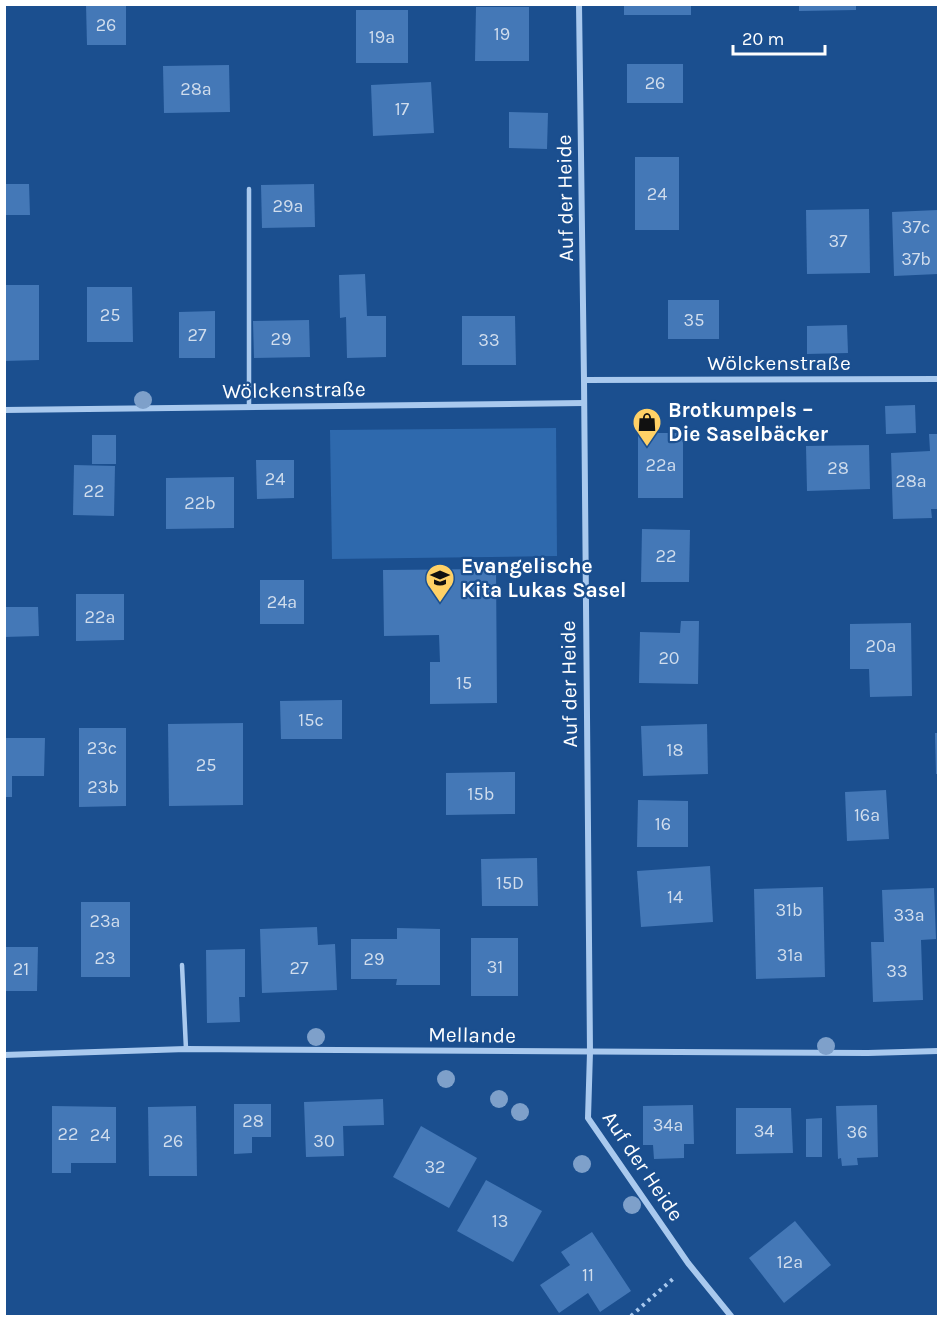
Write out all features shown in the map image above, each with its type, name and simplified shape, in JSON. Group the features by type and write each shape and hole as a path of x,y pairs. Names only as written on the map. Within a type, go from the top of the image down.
{"street":[{"name":"Auf der Heide","path":"579,4 590,1052 588,1118 688,1263 731,1317"},
{"name":"Wölckenstraße","path":"584,380 939,379"},
{"name":"Wölckenstraße","path":"4,410 584,403"},
{"name":"Mellande","path":"4,1054 186,1049 868,1053 939,1051"}],"lane":[{"path":"249,189 249,407"},
{"path":"182,965 186,1049"}],"path":[{"path":"631,1317 688,1263"}],"shaded area":[{"path":"556,428 557,556 332,559 330,430"}],"building":[{"path":"86,4 126,4 126,45 87,45"},
{"path":"624,4 691,4 691,15 624,15"},
{"path":"799,4 856,4 856,10 799,11"},
{"path":"476,7 529,7 529,61 475,61"},
{"path":"356,10 408,10 408,63 356,63"},
{"path":"627,64 683,64 683,103 627,103"},
{"path":"229,65 230,112 164,113 163,66"},
{"path":"431,82 434,133 373,136 371,85"},
{"path":"509,112 548,113 547,149 509,148"},
{"path":"635,157 679,157 679,230 635,230"},
{"path":"4,184 29,184 30,215 4,215"},
{"path":"314,184 315,227 262,228 261,185"},
{"path":"869,209 870,273 807,274 806,210"},
{"path":"938,210 938,274 894,276 892,212"},
{"path":"365,274 367,316 386,316 386,357 347,358 346,317 340,318 339,275"},
{"path":"4,285 39,285 39,360 4,361"},
{"path":"87,287 132,287 133,342 87,342"},
{"path":"668,300 719,300 719,339 668,339"},
{"path":"215,311 215,358 179,358 179,312"},
{"path":"462,316 515,316 516,365 462,365"},
{"path":"309,320 310,357 254,358 253,321"},
{"path":"847,325 848,353 807,354 807,326"},
{"path":"915,405 916,433 886,434 885,406"},
{"path":"638,433 683,433 683,498 638,498"},
{"path":"929,434 938,434 938,509 931,509 932,518 893,519 891,453 930,451"},
{"path":"92,435 116,435 116,464 92,464"},
{"path":"869,445 870,489 807,491 806,446"},
{"path":"256,460 294,460 294,498 257,499"},
{"path":"74,465 115,466 114,516 73,515"},
{"path":"234,477 234,528 166,529 166,478"},
{"path":"642,529 690,530 689,582 641,582"},
{"name":"Evangelische Kita Lukas Sasel","path":"496,569 497,703 430,704 430,662 440,662 439,635 384,636 383,570"},
{"path":"260,580 304,580 304,624 260,624"},
{"path":"76,594 124,594 124,640 76,641"},
{"path":"4,607 38,607 39,636 4,637"},
{"path":"681,621 699,621 698,684 639,683 640,632 680,633"},
{"path":"911,623 912,696 870,697 869,669 850,669 850,624"},
{"path":"342,700 342,739 281,739 280,701"},
{"path":"243,723 243,805 169,806 168,724"},
{"path":"707,724 708,774 643,776 641,726"},
{"path":"79,728 126,728 126,806 79,807"},
{"path":"935,733 938,733 938,774 936,774"},
{"path":"4,738 45,738 44,776 12,776 12,797 4,797"},
{"path":"515,772 515,814 446,815 446,773"},
{"path":"886,790 889,839 847,841 845,792"},
{"path":"638,800 688,801 688,847 637,847"},
{"path":"537,858 538,906 482,906 481,859"},
{"path":"710,866 713,922 641,927 637,871"},
{"path":"823,887 825,977 756,979 754,889"},
{"path":"934,888 936,939 921,940 923,1000 873,1002 871,942 884,942 882,890"},
{"path":"81,902 130,902 130,977 81,977"},
{"path":"317,927 318,945 335,944 337,990 262,993 260,929"},
{"path":"397,928 440,929 440,985 396,985 397,979 351,979 351,939 397,939"},
{"path":"471,938 518,938 518,996 471,996"},
{"path":"5,947 38,947 37,991 5,991"},
{"path":"245,949 245,997 239,997 240,1022 207,1023 206,950"},
{"path":"383,1099 384,1125 343,1126 344,1156 306,1157 304,1102"},
{"path":"234,1104 271,1104 271,1137 252,1137 252,1153 234,1154"},
{"path":"693,1105 694,1144 684,1144 684,1158 654,1159 653,1145 643,1145 643,1106"},
{"path":"877,1105 878,1157 857,1158 858,1165 842,1166 841,1158 838,1159 836,1106"},
{"path":"52,1106 116,1107 116,1163 71,1163 71,1173 52,1173"},
{"path":"196,1106 197,1176 149,1176 148,1107"},
{"path":"736,1108 791,1108 793,1153 736,1154"},
{"path":"822,1118 822,1157 806,1157 806,1119"},
{"path":"421,1126 477,1158 449,1208 393,1177"},
{"path":"486,1180 542,1211 513,1262 457,1231"},
{"path":"795,1221 831,1265 784,1303 749,1258"},
{"path":"592,1232 631,1291 600,1312 588,1293 559,1313 540,1285 570,1265 561,1252"}],"place":[{"name":"Brotkumpels – Die Saselbäcker","path":"647,448"},
{"name":"Evangelische Kita Lukas Sasel","path":"440,604"}]}
